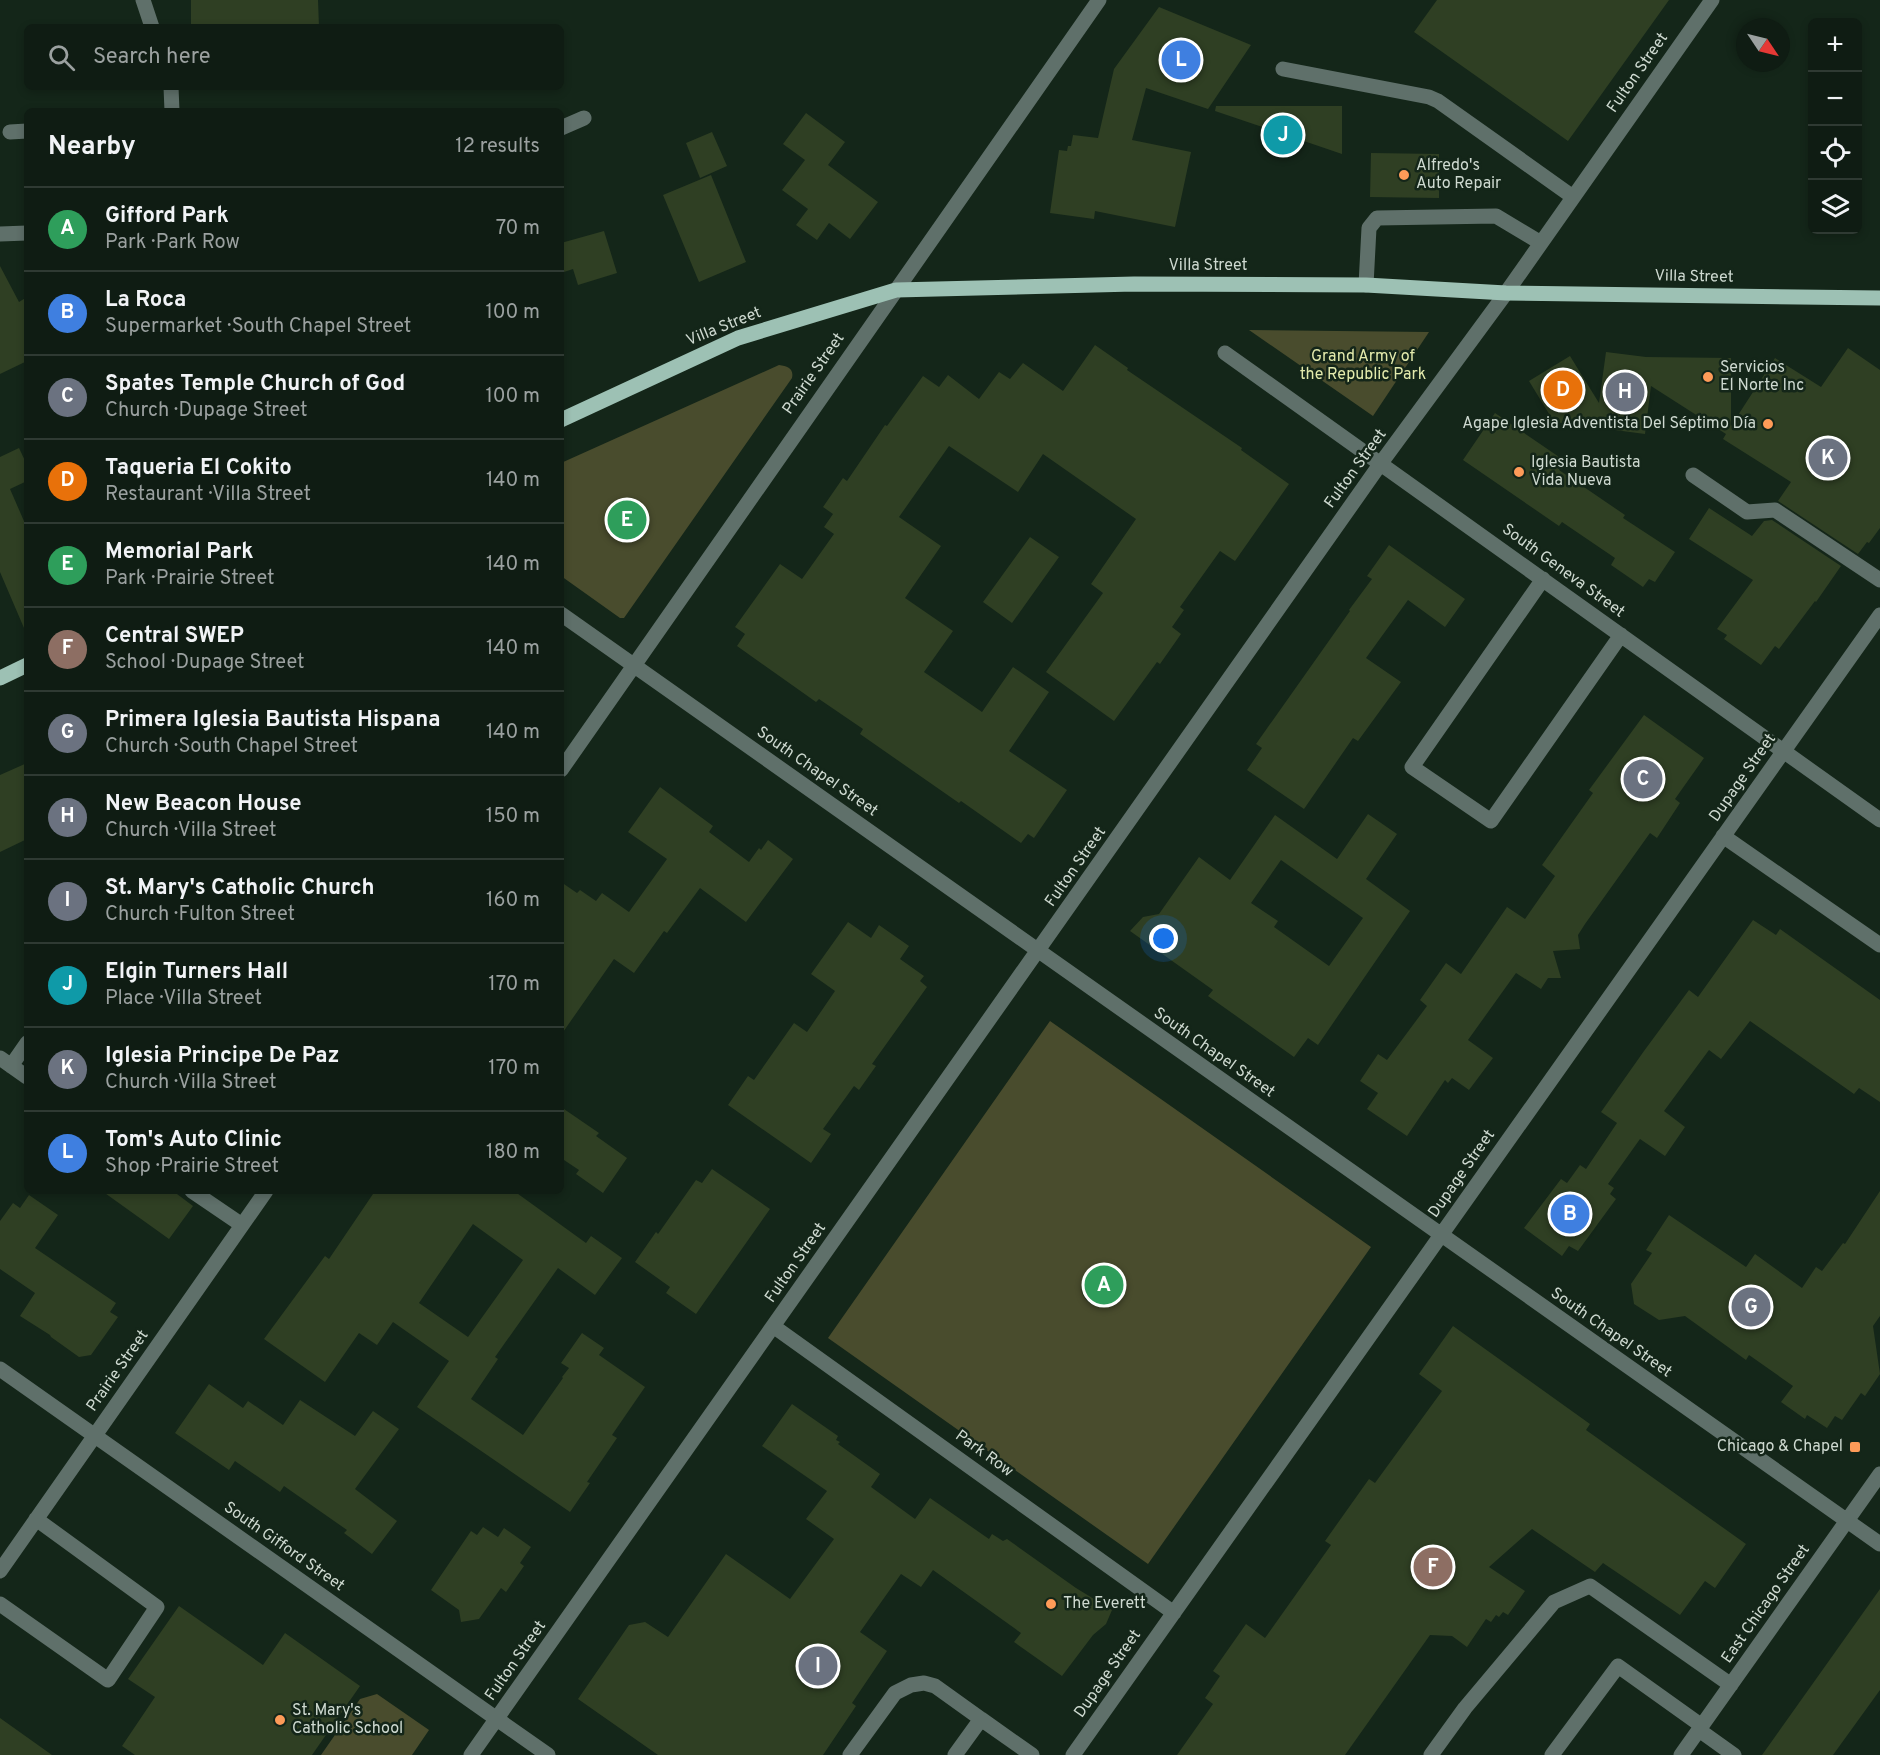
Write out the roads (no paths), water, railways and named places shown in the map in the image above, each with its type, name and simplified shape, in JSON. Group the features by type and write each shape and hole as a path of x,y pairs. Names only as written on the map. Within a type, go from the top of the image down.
{"main road":[{"name":"Villa Street","path":"564,419 738,338 896,290 1134,284 1366,285 1506,292 1880,298"},
{"path":"0,678 24,666"}],"street":[{"path":"143,0 151,24"},
{"name":"Prairie Street","path":"564,766 1099,0"},
{"name":"Fulton Street","path":"471,1755 1039,952 1381,463 1506,292 1712,0"},
{"path":"1284,69 1438,100 1573,197"},
{"path":"171,90 172,108"},
{"path":"564,127 584,118"},
{"path":"10,132 24,132"},
{"path":"1366,285 1369,228 1377,218 1496,216 1541,243"},
{"path":"0,234 24,233"},
{"name":"South Geneva Street","path":"1225,353 1880,820"},
{"path":"1693,475 1747,512 1775,510 1880,580"},
{"path":"1543,579 1412,767 1491,821 1621,635"},
{"name":"Dupage Street","path":"1073,1755 1880,615"},
{"name":"South Chapel Street","path":"564,616 1880,1544"},
{"path":"1723,836 1880,945"},
{"path":"24,1046 6,1062 24,1075"},
{"path":"196,1194 242,1225"},
{"name":"Prairie Street","path":"0,1571 264,1194"},
{"name":"Park Row","path":"773,1326 1174,1612"},
{"name":"South Gifford Street","path":"0,1369 548,1755"},
{"name":"East Chicago Street","path":"1681,1755 1880,1474"},
{"path":"0,1604 108,1680 157,1607 36,1520"},
{"path":"1431,1755 1465,1708 1554,1602 1590,1586 1731,1685"},
{"path":"1552,1755 1618,1666 1734,1755"},
{"path":"850,1755 895,1693 911,1685 924,1683 934,1686 1032,1755"},
{"path":"955,1755 981,1719"}],"place":[{"name":"Tom's Auto Clinic","path":"1181,60"},
{"name":"Elgin Turners Hall","path":"1283,135"},
{"name":"Alfredo's Auto Repair","path":"1404,175"},
{"name":"Servicios El Norte Inc","path":"1708,377"},
{"name":"Taqueria El Cokito","path":"1563,390"},
{"name":"New Beacon House","path":"1625,392"},
{"name":"Agape Iglesia Adventista Del Séptimo Día","path":"1768,424"},
{"name":"Iglesia Principe De Paz","path":"1828,458"},
{"name":"Iglesia Bautista Vida Nueva","path":"1519,472"},
{"name":"Memorial Park","path":"627,520"},
{"name":"Spates Temple Church of God","path":"1643,779"},
{"name":"La Roca","path":"1570,1214"},
{"name":"Gifford Park","path":"1104,1285"},
{"name":"Primera Iglesia Bautista Hispana","path":"1751,1307"},
{"name":"Chicago & Chapel","path":"1855,1447"},
{"name":"Central SWEP","path":"1433,1567"},
{"name":"The Everett","path":"1051,1604"},
{"name":"St. Mary's Catholic Church","path":"818,1666"},
{"name":"St. Mary's Catholic School","path":"280,1720"}],"park label":[{"name":"Grand Army of the Republic Park","path":"1363,366"}]}
